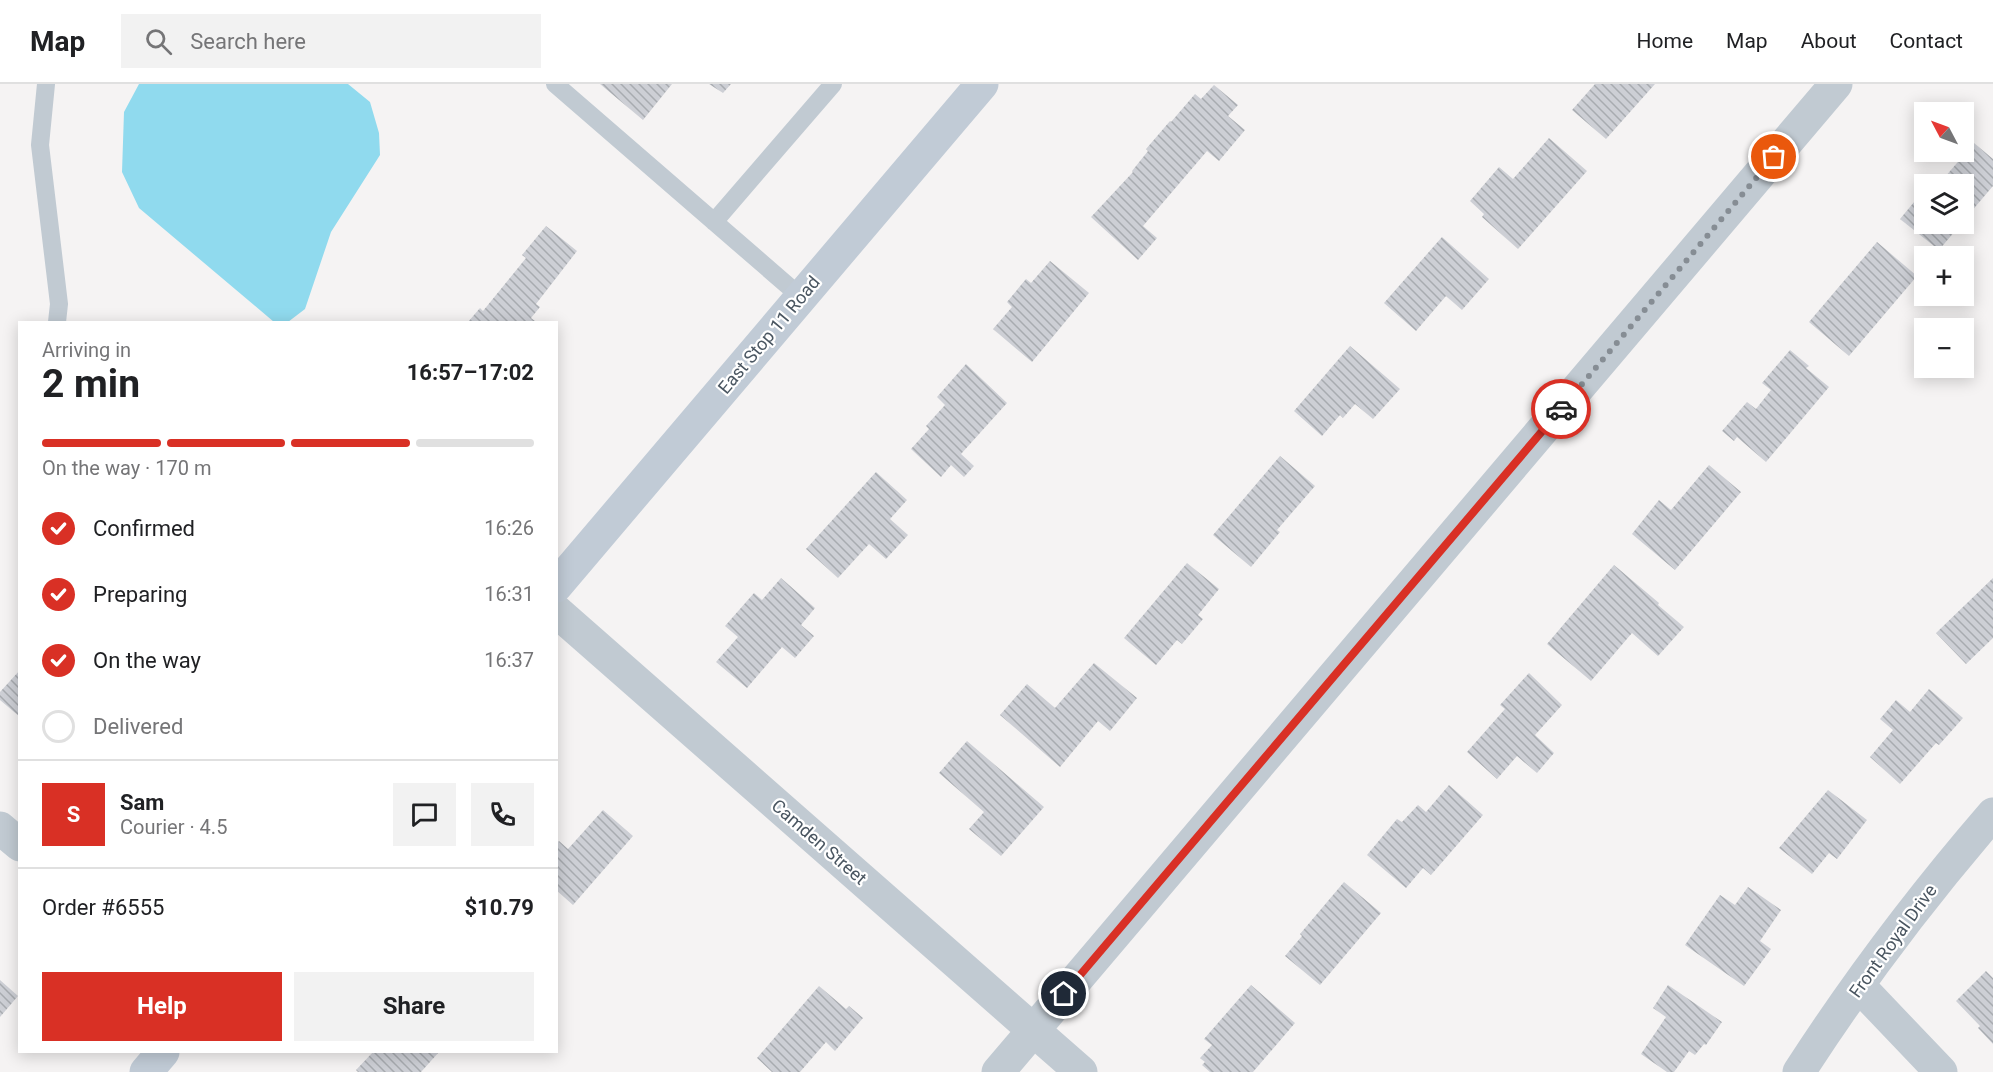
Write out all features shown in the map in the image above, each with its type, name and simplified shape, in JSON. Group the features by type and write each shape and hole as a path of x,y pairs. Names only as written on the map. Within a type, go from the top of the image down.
{"main road":[{"name":"East Stop 11 Road","path":"558,584 982,84"},
{"path":"146,1072 162,1053"}],"street":[{"path":"998,1072 1836,84"},
{"name":"Camden Street","path":"558,613 1081,1072"},
{"name":"Front Royal Drive","path":"1799,1072 1933,886 1993,814"},
{"path":"0,828 18,843"},
{"path":"1859,986 1941,1072"}],"lane":[{"path":"46,84 40,145 59,304 57,321"},
{"path":"555,84 801,297"},
{"path":"714,222 832,84"}],"water":[{"path":"139,84 348,84 370,102 379,133 380,155 331,232 305,309 289,321 273,321 139,208 122,172 124,112"}],"building":[{"path":"600,84 672,84 643,120"},
{"path":"709,84 731,84 723,93"},
{"path":"1595,84 1655,84 1606,139 1572,110"},
{"path":"1214,85 1238,105 1228,116 1245,130 1219,161 1207,151 1143,226 1157,238 1138,260 1091,217 1133,172 1148,151 1146,149 1195,94 1201,99"},
{"path":"1549,138 1587,171 1518,249 1482,217 1484,214 1470,201 1499,167 1513,179"},
{"path":"1974,143 1993,159 1993,186 1974,208 1974,174 1948,174 1958,162 1974,162"},
{"path":"1914,202 1914,230 1900,219"},
{"path":"546,226 577,251 536,304 540,307 531,318 535,321 469,321 480,308 483,311 526,258 522,255"},
{"path":"1919,234 1953,234 1942,246 1934,246"},
{"path":"1442,237 1489,279 1462,310 1446,296 1416,331 1384,303"},
{"path":"1877,242 1914,273 1914,280 1849,356 1809,322"},
{"path":"1050,261 1089,293 1032,362 993,329 1012,307 1007,302 1026,279 1031,283"},
{"path":"1350,346 1400,389 1373,419 1355,404 1343,418 1340,415 1322,436 1294,411"},
{"path":"1790,350 1809,366 1806,368 1829,387 1766,462 1737,437 1734,441 1722,431 1747,402 1756,409 1771,390 1762,383"},
{"path":"966,364 1007,403 961,454 974,466 964,477 951,465 941,477 911,449 929,429 926,426 945,405 937,397"},
{"path":"1280,456 1315,486 1277,530 1280,532 1251,567 1213,535"},
{"path":"1709,465 1741,492 1675,570 1632,534 1659,500 1671,510"},
{"path":"876,472 907,500 890,519 908,535 886,559 869,544 838,578 806,549"},
{"path":"1187,563 1219,589 1198,615 1203,619 1182,644 1177,640 1156,665 1124,638"},
{"path":"1614,565 1684,627 1658,656 1632,633 1591,681 1547,644"},
{"path":"781,578 815,608 801,625 814,636 795,658 782,647 747,688 716,662 738,637 725,626 754,593 762,600"},
{"path":"1993,578 1993,638 1966,664 1936,633"},
{"path":"1094,663 1137,698 1110,731 1098,721 1060,767 1000,715 1027,684 1055,708"},
{"path":"18,672 18,715 0,700 0,692"},
{"path":"1529,673 1562,705 1535,735 1554,753 1537,773 1517,756 1497,779 1467,752 1505,709 1500,705"},
{"path":"1929,689 1963,718 1939,745 1936,743 1900,784 1870,757 1893,730 1880,719 1896,700 1910,712"},
{"path":"967,741 1044,807 1001,856 969,829 984,812 939,773"},
{"path":"1449,785 1483,815 1431,875 1423,868 1406,888 1367,855 1397,819 1402,822 1418,805 1426,812"},
{"path":"1828,790 1867,820 1837,859 1829,853 1812,874 1779,848"},
{"path":"603,810 633,836 573,905 558,892 558,842 568,849"},
{"path":"1344,882 1381,913 1320,985 1285,956 1302,936 1300,934"},
{"path":"1748,887 1781,910 1760,941 1771,949 1744,986 1685,945 1720,895 1735,905"},
{"path":"1986,971 1993,978 1993,1044 1978,1028 1980,1026 1956,1001"},
{"path":"0,980 18,996 0,1017"},
{"path":"1251,985 1295,1023 1253,1072 1210,1072 1202,1065 1205,1062 1200,1058 1212,1045 1204,1039"},
{"path":"1668,985 1722,1022 1706,1045 1704,1044 1695,1055 1689,1051 1674,1072 1667,1072 1641,1054 1666,1017 1653,1008"},
{"path":"819,986 846,1009 849,1006 863,1018 835,1051 826,1042 800,1072 772,1072 757,1058"},
{"path":"372,1053 438,1053 421,1072 358,1072 356,1070"}],"way so far":[{"path":"1561,409 1774,157"}],"route":[{"path":"1064,994 1561,409"}]}
